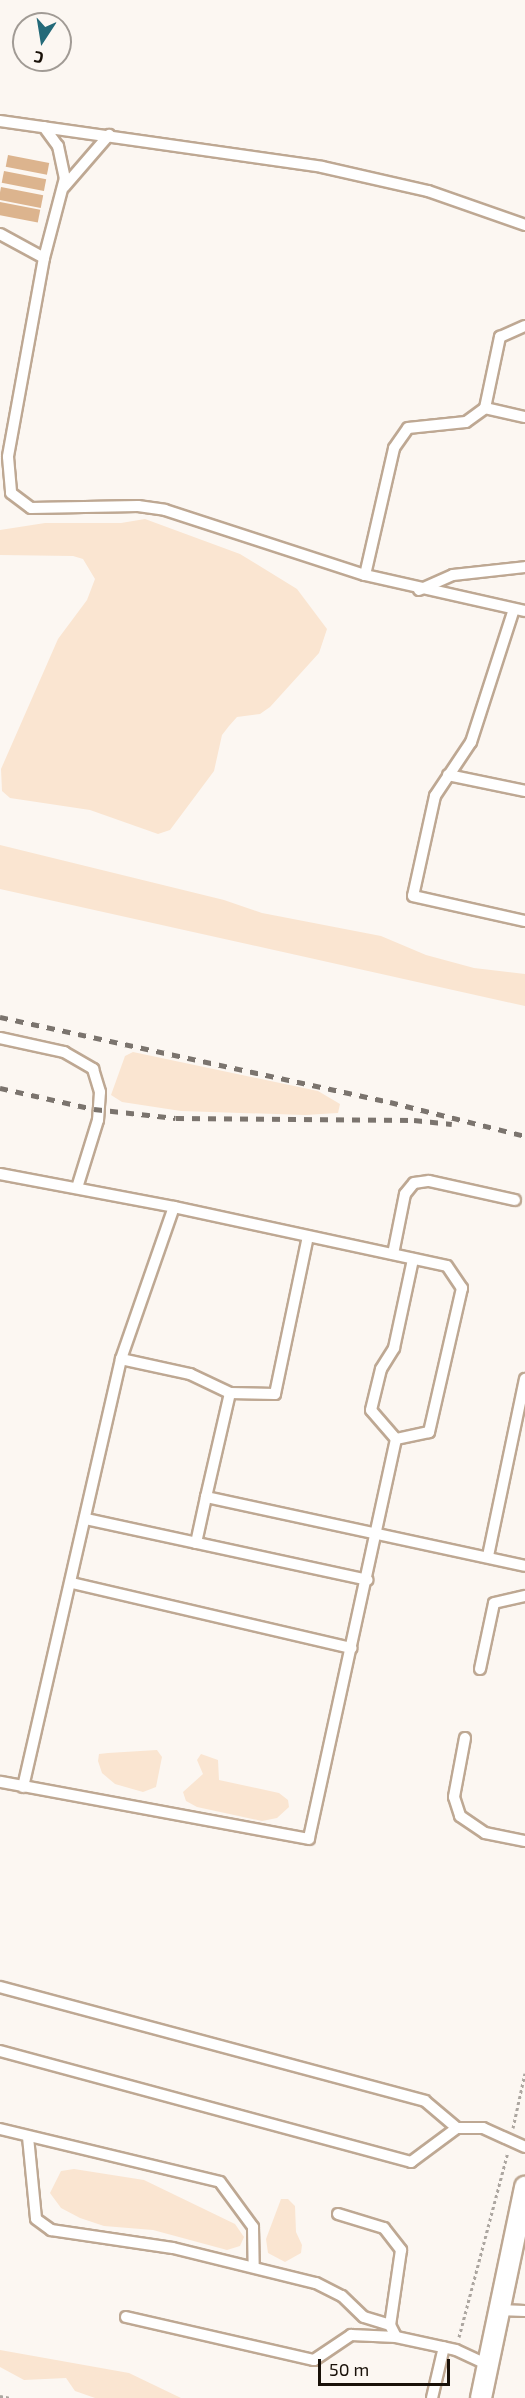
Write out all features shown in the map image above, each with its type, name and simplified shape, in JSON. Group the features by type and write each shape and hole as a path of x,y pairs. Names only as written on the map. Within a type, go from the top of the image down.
{"street":[{"path":"481,2398 525,2187"}],"lane":[{"path":"0,121 322,167 428,191 525,225"},
{"path":"44,127 63,159 62,189 44,258 8,457 12,494 30,508 138,506 165,510 418,590 520,610 471,742 435,796 413,896 525,921"},
{"path":"62,189 109,135"},
{"path":"0,234 44,258"},
{"path":"365,575 394,448 408,428 466,422 485,408 500,337 525,326"},
{"path":"485,408 525,417"},
{"path":"418,590 453,575 525,567"},
{"path":"448,775 525,791"},
{"path":"0,1038 64,1052 93,1069 100,1092 98,1120 76,1188"},
{"path":"0,1174 174,1207 447,1266 462,1287 429,1432 396,1439"},
{"path":"393,1254 405,1194 414,1184 429,1181 515,1200"},
{"path":"23,1787 72,1583 121,1359 174,1207"},
{"path":"121,1359 190,1374 230,1393 275,1394 308,1236"},
{"path":"396,1439 372,1410 381,1369 393,1347 413,1259"},
{"path":"488,1556 525,1379"},
{"path":"196,1543 230,1393"},
{"path":"0,1782 309,1839 396,1439"},
{"path":"207,1497 488,1556 525,1566"},
{"path":"86,1519 367,1580"},
{"path":"72,1583 352,1648"},
{"path":"480,1669 494,1604 525,1596"},
{"path":"465,1738 454,1797 460,1816 485,1833 525,1841"},
{"path":"0,1987 425,2101 457,2128"},
{"path":"0,2051 411,2162 457,2128 483,2128 510,2143 525,2147"},
{"path":"0,2129 28,2137 62,2141 220,2182 253,2227 254,2266"},
{"path":"28,2137 36,2219 51,2229 254,2266 316,2283 342,2296 364,2317 390,2325"},
{"path":"338,2214 384,2228 401,2250 390,2325 396,2337"},
{"path":"499,2310 525,2311"},
{"path":"126,2317 314,2360 351,2335 396,2337 456,2350 488,2365"},
{"path":"432,2398 444,2348"}],"path":[{"path":"456,2350 510,2143 525,2073"},
{"path":"0,2396 11,2398"}],"shaded area":[{"path":"8,155 49,163 47,175 6,167"},
{"path":"4,171 46,179 44,191 2,183"},
{"path":"1,187 43,195 41,208 0,200"},
{"path":"0,202 40,210 38,223 0,215"},
{"path":"145,519 240,554 297,589 327,629 319,653 270,707 260,714 237,717 229,726 222,735 214,771 170,830 158,834 90,810 10,798 2,791 1,769 58,639 87,600 95,579 83,559 73,556 0,555 0,530 45,523 121,523"},
{"path":"0,845 224,900 262,913 381,936 426,955 474,968 525,974 525,1006 0,889"},
{"path":"133,1052 318,1091 340,1104 338,1113 305,1115 181,1111 122,1102 111,1095 125,1056"},
{"path":"157,1750 162,1757 156,1787 143,1792 115,1784 102,1773 98,1761 99,1754"},
{"path":"201,1754 218,1760 219,1780 279,1793 288,1800 289,1807 277,1818 262,1821 197,1807 186,1801 183,1792 203,1774 197,1760"},
{"path":"74,2169 144,2180 235,2224 244,2237 240,2246 227,2250 153,2230 104,2226 80,2218 61,2208 50,2193 61,2171"},
{"path":"281,2199 288,2199 295,2206 296,2232 302,2245 301,2253 285,2262 268,2253 266,2239"},
{"path":"0,2350 129,2373 181,2398 95,2398 75,2391 66,2378 24,2380 0,2367"}],"railway":[{"path":"0,1017 390,1102 525,1136"},
{"path":"0,1088 94,1109 176,1118 414,1120 452,1124"}]}
